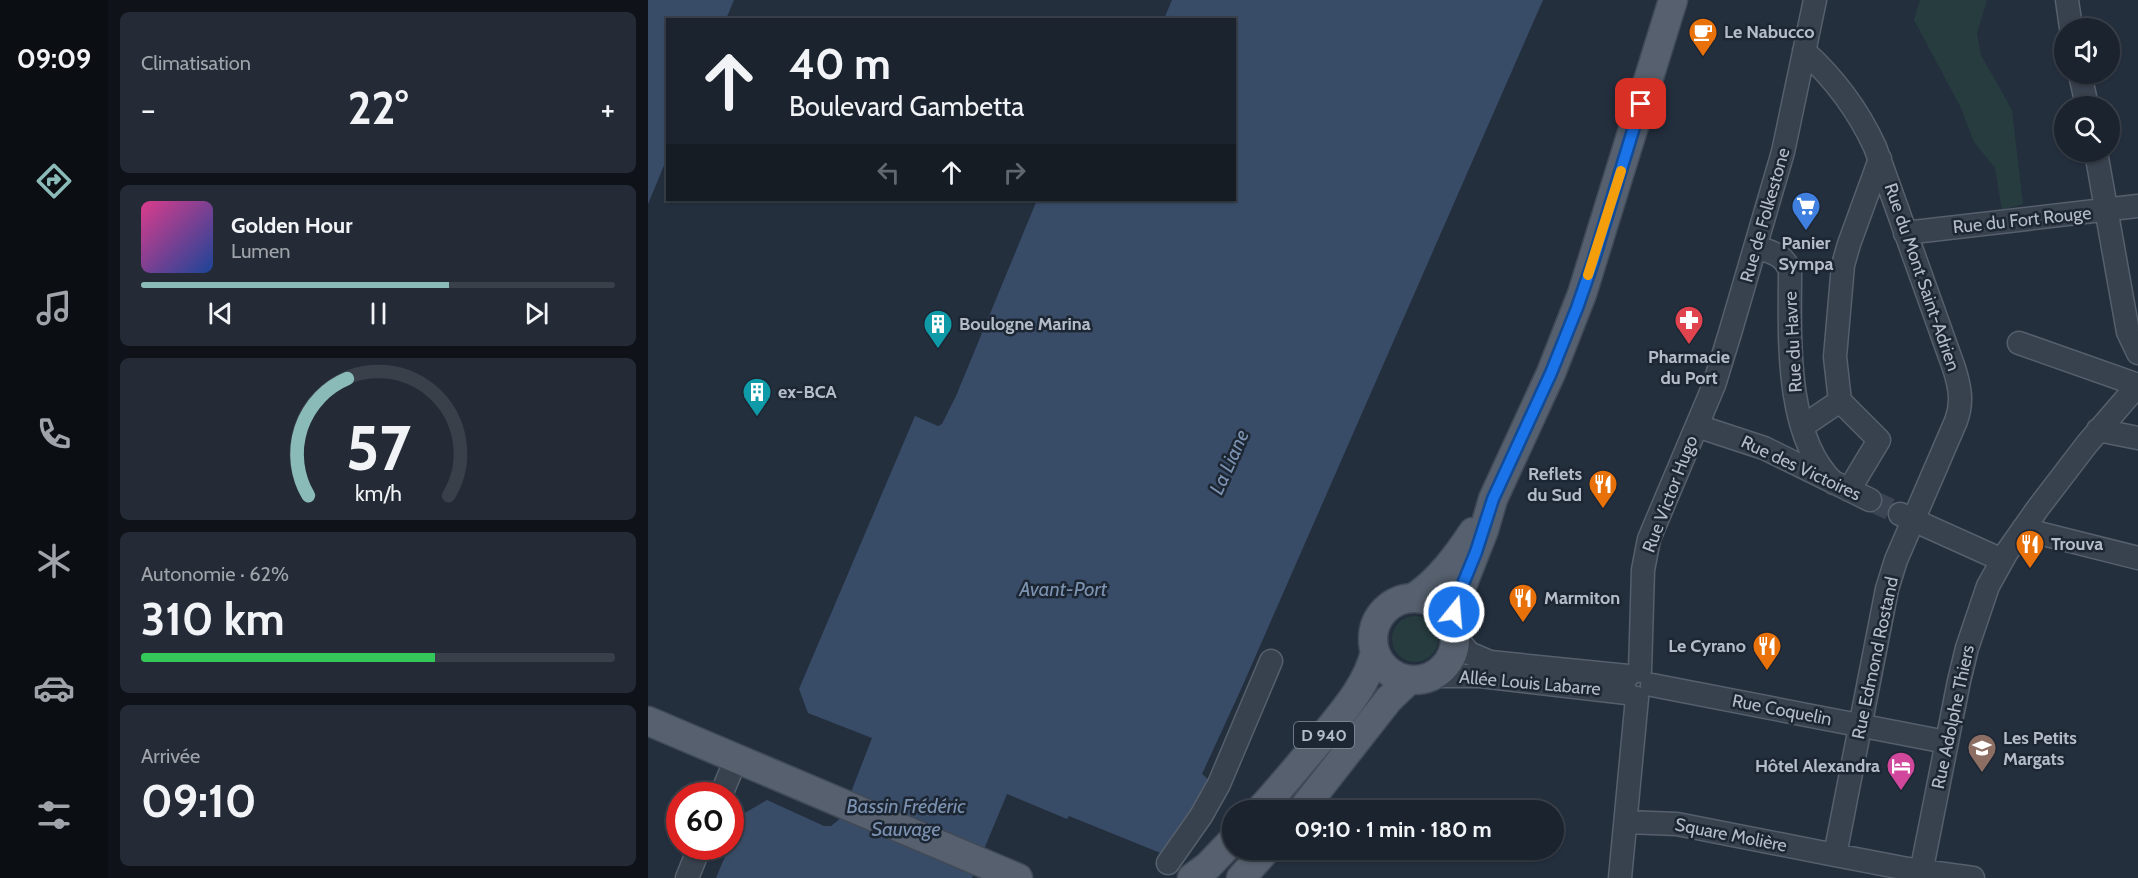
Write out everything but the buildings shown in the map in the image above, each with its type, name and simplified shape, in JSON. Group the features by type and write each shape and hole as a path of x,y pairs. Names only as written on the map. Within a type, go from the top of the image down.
{"main road":[{"path":"1413,598 1428,587 1450,563 1469,538 1493,499 1551,373 1582,294 1673,0"},
{"path":"1454,631 1443,609 1434,603 1413,598 1393,603 1382,613 1374,631 1375,652 1379,662 1390,673 1421,678 1449,663 1455,649 1456,601 1476,552 1493,499"},
{"name":"D 940","path":"1268,800 1341,714 1366,677 1375,652"},
{"name":"D 940","path":"1310,800 1399,688 1421,678"},
{"path":"648,721 1013,876"},
{"path":"1192,878 1222,851"},
{"path":"1241,878 1258,860"},
{"path":"1272,860 1272,878"}],"street":[{"name":"Rue de Folkestone","path":"1697,426 1717,375 1783,152 1815,0"},
{"path":"2067,0 2070,18"},
{"name":"Rue du Mont Saint-Adrien","path":"1804,51 1830,77 1852,106 1871,138 1960,391 1958,415 1940,458 1907,517"},
{"path":"1842,486 1879,440 1840,401 1835,357 1843,265 1880,159"},
{"path":"2098,162 2128,332 2138,353"},
{"name":"Rue du Fort Rouge","path":"1905,233 2138,206"},
{"name":"Rue du Havre","path":"1756,247 1783,258 1790,271 1792,371 1803,426 1815,458 1825,474 1842,486"},
{"path":"2019,343 2138,385"},
{"name":"Rue Adolphe Thiers","path":"1921,874 1946,742 1967,648 1983,600 2002,560 2023,529 2098,430 2138,385"},
{"path":"1803,426 1840,401"},
{"name":"Rue des Victoires","path":"1697,426 1764,448 1870,500"},
{"name":"Rue Victor Hugo","path":"1620,878 1637,685 1643,570 1652,531 1697,426"},
{"path":"2098,430 2138,438"},
{"path":"1907,517 2002,560"},
{"name":"Rue Edmond Rostand","path":"1835,855 1887,589 1907,517"},
{"path":"2023,529 2138,558"},
{"name":"Allée Louis Labarre","path":"1454,631 1469,653 1490,662 1637,685"},
{"path":"1168,863 1201,816 1219,784 1271,661"},
{"name":"Allée Louis Labarre","path":"1421,678 1480,676 1637,685"},
{"name":"Rue Coquelin","path":"1637,685 1946,742"},
{"path":"726,782 736,759"},
{"name":"Square Molière","path":"1626,822 1683,825 1835,855"},
{"path":"1835,855 1921,874 1973,878"},
{"path":"687,878 694,860"}],"green space":[{"path":"1920,0 1987,0 1977,33 1981,55 2012,110 2023,204 2002,210 1995,168 1974,142 1961,108 1914,20"},
{"path":"1415,616 1431,623 1438,639 1431,655 1415,662 1399,655 1392,639 1399,623"}],"water":[{"path":"648,0 734,0 726,18 666,18 666,160 648,204"},
{"name":"Avant-Port","path":"1172,0 1543,0 1202,774 1209,780 1163,854 1007,794 972,878 716,878 724,860 744,860 744,813 767,800 824,826 831,826 841,818 872,738 808,713 799,689 915,416 938,426 942,424 956,396 1037,201 1236,201 1236,18 1164,18"}],"tunnel":[{"path":"1870,500 1900,514"}],"slow traffic":[{"path":"1588,275 1621,171"}],"place":[{"name":"Le Nabucco","path":"1703,58"},
{"name":"Panier Sympa","path":"1806,232"},
{"name":"Pharmacie du Port","path":"1689,346"},
{"name":"Boulogne Marina","path":"938,350"},
{"name":"ex-BCA","path":"757,418"},
{"name":"Reflets du Sud","path":"1603,510"},
{"name":"Trouva","path":"2030,570"},
{"name":"Marmiton","path":"1523,624"},
{"name":"Le Cyrano","path":"1767,672"},
{"name":"Les Petits Margats","path":"1982,774"},
{"name":"Hôtel Alexandra","path":"1901,792"}],"route":[{"path":"1454,612 1493,499 1551,373 1577,308 1641,104"}],"water label":[{"name":"La Liane","path":"1229,462"},
{"name":"Bassin Frédéric Sauvage","path":"906,818"}]}
